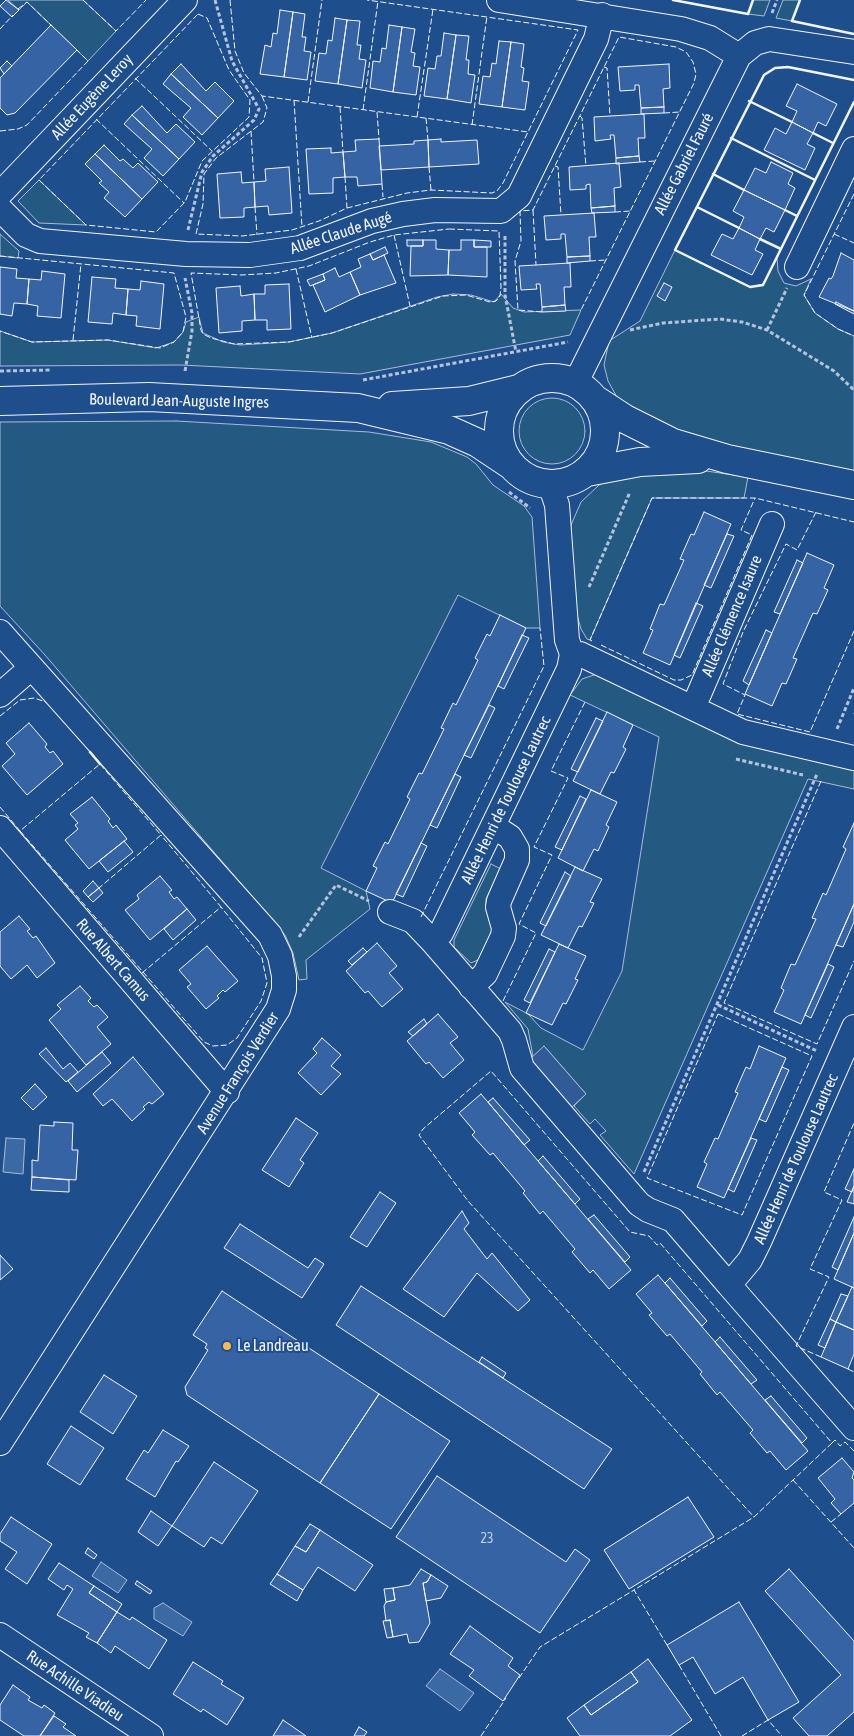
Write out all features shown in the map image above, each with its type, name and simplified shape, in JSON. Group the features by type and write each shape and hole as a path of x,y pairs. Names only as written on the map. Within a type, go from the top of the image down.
{"main road":[{"path":"727,459 668,459 609,466 587,472 576,479 550,484 528,479 511,465 501,446 499,424 506,404 518,389 536,379 557,377 586,391 625,419 672,443 727,459 854,485"},
{"name":"Boulevard Jean-Auguste Ingres","path":"0,401 149,397 358,408 469,401 518,389"},
{"path":"586,391 604,418 605,438 602,450 587,472"},
{"name":"Boulevard Jean-Auguste Ingres","path":"358,408 449,430 478,444 511,465"}],"street":[{"name":"Allée Eugène Leroy","path":"4,181 185,0"},
{"path":"499,0 524,2 602,15 696,33 710,38 739,56"},
{"path":"501,211 519,196 596,39 602,15"},
{"name":"Allée Gabriel Fauré","path":"586,391 739,56 755,43 769,39 854,52"},
{"path":"797,267 854,149"},
{"name":"Allée Claude Augé","path":"0,209 26,235 40,241 186,254 250,256 300,248 372,221 403,214 435,210 501,211"},
{"path":"550,484 557,505 566,640 572,654 580,654 743,732 854,758"},
{"name":"Allée Clémence Isaure","path":"693,708 772,524"},
{"name":"Avenue François Verdier","path":"0,632 30,668 270,935 281,962 284,976 281,1003 227,1092 0,1443"},
{"name":"Allée Henri de Toulouse Lautrec","path":"432,941 441,932 493,826 565,678 572,654"},
{"path":"0,695 30,668"},
{"path":"471,986 485,974 503,936 504,928 498,907 499,901 517,860 517,850 513,841 506,833 493,826"},
{"name":"Rue Albert Camus","path":"0,828 227,1092"},
{"path":"390,912 413,921 432,941 512,1035 522,1068 633,1197 644,1208 673,1220 854,1428"},
{"name":"Allée Henri de Toulouse Lautrec","path":"730,1285 750,1260 760,1242 854,1027"},
{"name":"Rue Achille Viadieu","path":"0,1635 151,1736"}],"path":[{"path":"185,371 192,330 192,313 185,275 187,236 202,172 213,156 254,120 259,109 232,61 215,0"},
{"path":"501,211 505,235 505,294 516,352"},
{"path":"767,330 797,267"},
{"path":"627,331 663,323 720,319 742,322 767,330 834,372 854,390"},
{"path":"354,380 571,341"},
{"path":"0,371 59,370"},
{"path":"175,371 195,371"},
{"path":"586,595 633,485"},
{"path":"633,1197 718,1005 854,688"},
{"path":"281,962 336,885 390,912"},
{"path":"718,1005 839,1061"}],"shaded area":[{"path":"8,0 83,0 116,31 88,61 27,2 19,10"},
{"path":"753,0 770,0 764,16 748,14"},
{"path":"783,0 800,0 792,21 776,18"},
{"path":"39,180 86,225 39,223 18,201"},
{"path":"0,234 19,251 18,258 0,256"},
{"path":"675,250 750,287 763,284 777,258 778,271 784,283 796,286 811,279 804,295 815,313 838,329 854,336 854,472 689,437 672,431 618,399 608,381 604,365 609,341 640,321"},
{"path":"453,294 471,295 494,302 501,294 513,308 524,312 581,310 570,335 360,374 181,365 0,366 0,331 32,342 108,340 156,348 174,342 183,332 186,322 199,317 203,333 223,342 240,345 289,342 332,333 437,297"},
{"path":"552,398 565,401 575,408 582,418 585,431 582,444 575,454 565,461 552,464 539,461 529,454 522,444 519,431 522,418 529,408 539,401"},
{"path":"176,421 369,432 431,442 467,457 476,464 493,485 524,506 532,517 540,628 526,628 458,595 321,868 366,891 370,909 306,960 307,979 299,980 293,953 285,935 45,655 0,606 0,422"},
{"path":"692,469 748,477 744,498 652,498 590,640 587,639 581,629 576,611 571,541 571,525 581,502 599,485 613,478"},
{"path":"597,674 854,768 854,789 808,779 634,1174 600,1135 606,1131 595,1119 590,1124 574,1106 586,1094 545,1047 533,1057 528,1029 505,1002 528,1014 541,1028 583,1050 622,971 659,737 570,695 582,679"},
{"path":"491,864 501,869 486,899 486,910 492,930 478,960 471,963 454,947 454,940"},
{"path":"544,1046 586,1094 571,1108 529,1060"},
{"path":"6,1138 25,1139 23,1174 3,1172"},
{"path":"101,1562 127,1580 118,1593 92,1576"},
{"path":"163,1603 192,1622 183,1636 154,1619 154,1608"},
{"path":"440,1669 474,1693 460,1711 426,1686"}],"building":[{"path":"6,0 19,10 12,17 0,6"},
{"path":"280,10 293,12 284,77 260,74 265,45 271,47 273,33 277,34"},
{"path":"293,12 305,14 302,37 306,37 304,51 311,52 307,80 284,77"},
{"path":"335,18 347,20 338,84 315,81 319,53 326,54 328,40 332,41"},
{"path":"347,20 360,21 357,45 361,45 359,59 366,60 362,88 338,84"},
{"path":"51,25 77,50 15,113 7,115 0,108 0,78"},
{"path":"389,25 402,27 393,92 370,88 373,61 380,62 382,48 386,49"},
{"path":"402,27 415,29 411,52 415,53 413,66 420,67 416,95 393,92"},
{"path":"444,33 456,35 447,99 424,96 428,68 435,69 437,56 441,56"},
{"path":"456,35 469,36 466,60 469,60 468,74 475,75 471,103 447,99"},
{"path":"499,41 511,42 502,107 479,104 483,76 490,77 492,63 496,64"},
{"path":"511,42 524,44 521,67 524,68 522,81 529,82 525,110 502,107"},
{"path":"7,61 12,66 4,74 0,68"},
{"path":"181,64 206,91 215,82 234,101 218,118 171,74"},
{"path":"669,64 670,88 663,89 664,107 641,108 639,85 635,85 635,90 620,91 618,67"},
{"path":"171,74 218,118 202,135 183,117 191,108 163,84"},
{"path":"797,84 837,104 826,126 818,122 813,133 792,122 797,111 786,106"},
{"path":"142,106 167,133 176,124 195,142 179,159 132,115"},
{"path":"664,107 664,113 641,114 641,108"},
{"path":"644,114 645,138 638,138 639,156 616,158 614,135 610,135 611,139 595,141 594,117"},
{"path":"132,115 179,159 163,176 144,158 152,149 124,124"},
{"path":"792,122 813,133 807,144 815,148 805,170 764,150 775,128 786,134"},
{"path":"379,139 382,184 358,186 357,177 345,177 343,152 356,151 355,140"},
{"path":"441,139 441,142 477,140 479,164 429,167 428,140"},
{"path":"428,140 429,167 381,170 379,146 414,144 414,141"},
{"path":"104,145 120,161 123,159 133,168 138,163 158,182 142,199 95,154"},
{"path":"331,148 331,153 343,152 345,177 333,178 333,193 309,194 306,149"},
{"path":"95,154 142,199 125,217 104,198 109,192 99,183 102,181 85,164"},
{"path":"639,156 640,162 616,164 616,158"},
{"path":"771,162 793,173 788,184 795,188 785,210 744,190 755,168 766,173"},
{"path":"619,163 621,187 614,188 615,206 591,208 590,184 586,185 586,189 570,190 569,167"},
{"path":"289,167 292,213 269,215 268,206 255,207 254,182 266,181 265,169"},
{"path":"241,172 242,183 254,182 255,207 244,208 244,217 220,218 217,174"},
{"path":"744,190 785,210 774,232 766,228 760,239 739,228 744,217 733,211"},
{"path":"615,206 615,212 592,213 591,208"},
{"path":"594,213 596,237 589,237 590,256 567,257 565,234 561,234 561,239 546,240 544,216"},
{"path":"739,228 760,239 755,250 763,254 752,275 711,255 722,234 733,239"},
{"path":"407,240 423,240 423,246 407,246"},
{"path":"423,240 436,240 436,249 449,250 448,275 410,276 411,246 423,246"},
{"path":"461,240 474,240 474,247 487,247 487,277 448,275 449,250 461,250"},
{"path":"474,240 491,241 491,247 474,247"},
{"path":"385,247 388,253 373,260 370,254"},
{"path":"841,253 854,260 854,311 819,297 829,278 831,279 833,276"},
{"path":"370,254 373,260 384,255 396,283 360,295 350,272 361,267 358,259"},
{"path":"590,256 590,261 567,263 567,257"},
{"path":"570,263 571,287 564,287 565,305 542,307 540,284 536,284 537,289 521,290 519,266"},
{"path":"0,267 17,269 16,278 29,279 27,304 14,303 12,316 0,314"},
{"path":"335,268 339,277 350,272 360,295 325,312 313,285 325,280 323,274"},
{"path":"42,271 65,274 61,318 37,316 38,306 27,304 29,279 41,280"},
{"path":"323,274 325,280 310,286 307,280"},
{"path":"92,277 116,279 115,288 128,289 126,315 113,313 112,324 88,322"},
{"path":"141,281 164,284 160,329 136,326 137,316 126,315 128,289 140,290"},
{"path":"664,283 672,287 665,301 657,296"},
{"path":"289,284 291,329 267,330 267,320 255,320 254,294 265,294 265,285"},
{"path":"240,286 241,296 254,294 255,320 242,321 242,331 219,333 216,288"},
{"path":"836,302 854,311 854,314 835,304"},
{"path":"565,305 566,311 542,312 542,307"},
{"path":"704,512 731,524 670,665 643,653 653,630 650,629 660,604 664,605 684,560 680,559 691,534 694,535"},
{"path":"727,534 734,536 711,588 704,585"},
{"path":"807,553 834,565 824,588 828,590 817,614 813,613 793,658 797,659 786,684 782,683 772,706 745,694"},
{"path":"797,560 803,563 780,614 774,612"},
{"path":"696,603 703,606 680,658 674,655"},
{"path":"500,615 526,628 392,903 366,891 377,868 373,866 385,842 388,844 410,799 407,797 419,773 422,774 444,729 441,728 453,703 456,705 478,660 475,658 487,634 490,636"},
{"path":"766,630 772,633 749,685 743,681"},
{"path":"522,635 529,638 504,689 498,686"},
{"path":"489,705 495,708 471,758 464,755"},
{"path":"607,712 633,725 623,747 626,749 614,773 611,772 600,794 573,781"},
{"path":"596,718 603,721 578,772 571,769"},
{"path":"29,723 47,744 45,747 50,753 53,751 63,764 27,795 2,766 15,754 6,743"},
{"path":"455,774 461,777 437,828 430,825"},
{"path":"591,790 617,802 606,825 609,827 598,851 594,849 583,871 558,858"},
{"path":"580,796 586,799 562,850 555,847"},
{"path":"92,797 110,819 108,821 113,828 116,825 127,839 89,869 65,840 78,829 75,825 78,823 70,814"},
{"path":"854,823 854,904 801,1024 774,1012 784,990 781,988 791,964 795,965 816,919 812,918 823,893 826,895 846,849 843,847"},
{"path":"124,841 133,852 108,872 99,861"},
{"path":"421,843 427,846 403,897 396,894"},
{"path":"575,867 602,879 590,902 594,903 582,927 579,926 568,948 541,935"},
{"path":"565,872 571,876 546,926 540,923"},
{"path":"160,876 172,890 169,892 174,899 177,897 187,909 150,940 125,910 139,899 137,895"},
{"path":"93,881 99,888 88,897 83,891"},
{"path":"99,888 103,893 93,902 88,897"},
{"path":"854,904 854,922 843,947 836,945"},
{"path":"187,909 196,920 173,940 164,929"},
{"path":"19,916 30,929 27,931 33,938 36,936 55,963 37,978 27,965 11,979 0,966 0,932"},
{"path":"377,943 397,966 389,973 403,989 382,1007 368,991 365,993 346,971"},
{"path":"559,944 586,956 575,979 578,980 566,1004 563,1003 552,1025 526,1013"},
{"path":"207,946 238,981 225,992 223,990 217,996 219,998 206,1009 187,987 191,984 179,970"},
{"path":"363,948 367,952 352,965 348,961"},
{"path":"549,949 555,952 530,1003 524,1000"},
{"path":"828,964 834,967 811,1018 805,1015"},
{"path":"80,986 91,998 88,1001 94,1007 97,1005 108,1017 97,1027 111,1044 86,1065 49,1020 61,1009 57,1005"},
{"path":"438,1014 458,1037 450,1043 464,1060 443,1078 429,1062 426,1064 407,1041"},
{"path":"424,1019 427,1024 413,1036 408,1032"},
{"path":"322,1038 341,1055 331,1066 341,1074 321,1095 298,1073 317,1053 313,1049"},
{"path":"759,1046 786,1058 724,1198 697,1187 707,1164 704,1162 715,1138 718,1139 738,1093 735,1092 746,1067 750,1069"},
{"path":"46,1048 63,1069 70,1063 78,1072 66,1082 39,1054"},
{"path":"102,1052 111,1063 77,1092 68,1081"},
{"path":"133,1057 164,1094 152,1104 149,1102 143,1107 145,1109 132,1121 112,1099 103,1106 93,1094"},
{"path":"782,1067 789,1070 766,1122 759,1119"},
{"path":"35,1084 47,1097 33,1110 21,1098"},
{"path":"481,1094 631,1270 609,1289 593,1270 590,1273 572,1252 575,1249 543,1211 540,1214 523,1193 525,1191 493,1153 490,1155 472,1135 475,1132 459,1113"},
{"path":"493,1098 530,1140 524,1145 488,1102"},
{"path":"296,1118 318,1133 300,1160 304,1163 289,1187 262,1170"},
{"path":"54,1122 73,1123 72,1150 78,1150 76,1180 32,1177 32,1160 38,1161 40,1125 54,1126"},
{"path":"751,1138 757,1140 734,1192 728,1189"},
{"path":"543,1156 580,1199 575,1204 538,1161"},
{"path":"854,1169 854,1186 852,1192 845,1189"},
{"path":"32,1177 69,1180 69,1192 31,1190"},
{"path":"854,1186 854,1204 847,1202"},
{"path":"380,1192 396,1203 367,1247 350,1237"},
{"path":"462,1211 469,1223 464,1229 487,1259 492,1253 530,1300 518,1311 477,1273 444,1317 403,1289"},
{"path":"594,1215 630,1257 625,1262 588,1219"},
{"path":"854,1217 854,1233 838,1270 832,1267"},
{"path":"240,1224 308,1268 315,1258 324,1264 302,1298 224,1248"},
{"path":"854,1233 854,1288 834,1279"},
{"path":"0,1255 13,1269 0,1280"},
{"path":"658,1275 808,1451 786,1470 770,1451 767,1453 750,1433 753,1430 720,1392 717,1395 700,1374 702,1372 670,1334 667,1336 649,1315 652,1313 636,1294"},
{"path":"670,1278 707,1321 702,1326 665,1283"},
{"path":"361,1286 612,1449 584,1489 336,1325"},
{"path":"852,1287 854,1288 854,1330 836,1322"},
{"path":"222,1291 379,1394 320,1483 187,1395 185,1387 208,1350 205,1348 207,1344 193,1335"},
{"path":"841,1294 848,1296 836,1322 830,1319"},
{"path":"830,1319 836,1322 825,1348 818,1345"},
{"path":"836,1322 854,1330 854,1354 848,1369 821,1357"},
{"path":"720,1337 757,1380 751,1384 715,1342"},
{"path":"482,1357 506,1373 503,1378 479,1362"},
{"path":"104,1375 137,1396 113,1434 80,1412"},
{"path":"379,1394 450,1441 391,1529 320,1483"},
{"path":"771,1396 807,1438 802,1443 765,1400"},
{"path":"71,1426 104,1448 80,1485 47,1464"},
{"path":"163,1430 189,1446 178,1462 176,1461 155,1497 126,1479 144,1450 148,1453"},
{"path":"842,1458 854,1472 852,1478 854,1480 854,1503 841,1514 831,1503 835,1499 818,1478"},
{"path":"214,1462 258,1491 222,1544 211,1537 204,1547 172,1526"},
{"path":"437,1476 566,1562 575,1549 590,1560 540,1633 396,1537"},
{"path":"688,1497 714,1537 629,1589 604,1550"},
{"path":"151,1511 172,1526 158,1546 138,1532"},
{"path":"11,1517 52,1544 27,1584 5,1569 17,1552 0,1541 0,1534"},
{"path":"310,1524 320,1530 306,1552 295,1546"},
{"path":"320,1530 373,1565 355,1591 318,1567 303,1590 277,1574 295,1546 306,1552"},
{"path":"88,1548 97,1555 94,1559 85,1553"},
{"path":"59,1563 94,1586 89,1593 117,1612 97,1643 86,1637 89,1633 57,1615 73,1589 67,1585 64,1590 48,1579"},
{"path":"421,1569 431,1575 427,1582 423,1583 430,1623 419,1642 409,1643 407,1634 393,1637 390,1620 386,1621 384,1606 386,1602 395,1600 393,1588 410,1585"},
{"path":"789,1569 854,1641 854,1712 827,1736 809,1736 793,1718 841,1675 765,1591"},
{"path":"277,1574 303,1590 297,1601 270,1584"},
{"path":"431,1575 448,1586 441,1598 426,1601 423,1583 427,1582"},
{"path":"137,1581 152,1591 150,1594 135,1584"},
{"path":"94,1586 122,1604 117,1612 89,1593"},
{"path":"393,1588 395,1600 386,1602 384,1589"},
{"path":"739,1602 799,1702 768,1720 743,1677 715,1694 693,1657 679,1665 667,1645"},
{"path":"117,1612 130,1620 132,1617 167,1640 149,1669 115,1646 111,1653 97,1643"},
{"path":"390,1620 393,1637 387,1638 383,1621"},
{"path":"470,1626 513,1658 508,1666 520,1675 503,1701 469,1676 474,1670 450,1654"},
{"path":"648,1659 692,1720 670,1736 580,1736 567,1718 584,1705 591,1715 638,1682 631,1672"},
{"path":"193,1662 223,1681 221,1684 244,1698 227,1725 203,1709 201,1712 173,1694"},
{"path":"631,1672 638,1682 591,1715 584,1705"},
{"path":"13,1685 30,1697 28,1700 42,1708 44,1705 55,1713 40,1736 24,1736 0,1720 0,1705"},
{"path":"54,1716 66,1724 63,1727 76,1736 40,1736"},
{"path":"283,1720 306,1736 273,1736"},
{"path":"359,1727 367,1732 364,1736 354,1736"}],"fence":[{"path":"83,0 116,31 146,0"},
{"path":"230,0 235,51 244,73 262,96 528,132 578,30 367,0"},
{"path":"308,102 322,0"},
{"path":"363,110 378,1"},
{"path":"18,9 27,2 53,27"},
{"path":"417,117 433,9"},
{"path":"198,14 207,18 229,70 250,100 249,117 202,161 185,202 156,232 86,225 39,180 198,14"},
{"path":"0,29 13,15"},
{"path":"472,125 487,16"},
{"path":"542,312 518,310 515,261 521,241 520,211 533,210 619,37 676,47 686,52 693,62 696,74 694,83 581,310"},
{"path":"0,131 18,129 27,125 88,61 75,48"},
{"path":"604,67 607,68 610,116"},
{"path":"135,78 212,151"},
{"path":"262,96 267,108 263,122 216,158 204,174 203,204 196,234 242,236 292,230 319,221 347,208 407,193 431,190 492,193 497,191 503,183 528,132"},
{"path":"294,100 302,227"},
{"path":"340,107 343,152"},
{"path":"377,112 379,139"},
{"path":"664,113 680,112"},
{"path":"580,116 582,118 586,166"},
{"path":"426,118 428,140"},
{"path":"96,119 184,203"},
{"path":"251,131 254,182"},
{"path":"640,162 655,161"},
{"path":"555,166 558,167 561,215"},
{"path":"429,167 431,190"},
{"path":"345,177 347,208"},
{"path":"382,184 383,197"},
{"path":"854,194 804,295 815,313 838,329 854,336"},
{"path":"255,207 257,235"},
{"path":"533,210 536,265"},
{"path":"615,212 631,211"},
{"path":"449,229 499,231 501,287 500,296 496,301 490,302 466,295 443,296 332,333 289,342 234,344 211,338 203,334 201,330 191,273 242,275 276,273 309,266 370,242 394,235 449,229"},
{"path":"834,234 854,243"},
{"path":"394,235 410,306"},
{"path":"0,256 174,273 186,317 183,332 174,342 160,348 108,340 32,342 0,331"},
{"path":"590,261 606,260"},
{"path":"73,340 81,264"},
{"path":"296,269 312,338"},
{"path":"592,641 590,640 652,498 755,498 854,522"},
{"path":"601,645 674,680 681,680 692,675 752,535 741,530 755,498"},
{"path":"816,512 797,550 786,544 743,632 723,684 745,695 737,714 810,732 854,631"},
{"path":"421,917 544,666 540,628"},
{"path":"0,716 20,700 34,698 46,702"},
{"path":"503,1001 536,933 519,924 552,855 534,847 568,778 551,771 585,702"},
{"path":"0,807 20,831 100,764 161,835 99,888"},
{"path":"821,781 724,1003 817,1044 854,961"},
{"path":"20,831 204,1042 213,1046 227,1045 237,1038 261,1001 267,983 262,958 221,907"},
{"path":"142,973 221,907 161,835"},
{"path":"718,1014 812,1056 742,1215 647,1178 718,1014"},
{"path":"832,1443 754,1517 468,1201 419,1135 423,1129 491,1071 630,1232 649,1236 657,1245 660,1243 832,1443 835,1440 840,1446 845,1442 854,1451"},
{"path":"821,1357 796,1346 829,1277 810,1269 842,1200 824,1192 854,1123"},
{"path":"848,1369 854,1372"},
{"path":"793,1480 854,1548"},
{"path":"831,1522 841,1514"},
{"path":"667,1645 634,1590 754,1517"},
{"path":"519,1678 540,1647 634,1590"},
{"path":"679,1665 721,1736"},
{"path":"481,1736 506,1698"},
{"path":"742,1736 768,1720 782,1736"}],"wall":[{"path":"673,0 748,14 753,0"},
{"path":"800,0 792,21 854,34"},
{"path":"854,80 788,67 775,68 764,75 675,250 750,287 763,285 854,102"},
{"path":"749,101 792,122"},
{"path":"813,133 833,143"},
{"path":"731,138 815,180"},
{"path":"713,174 744,190"},
{"path":"697,207 739,228"},
{"path":"785,210 797,216"},
{"path":"760,239 781,249"},
{"path":"90,752 100,764"}],"place":[{"name":"Le Landreau","path":"227,1346"}]}
